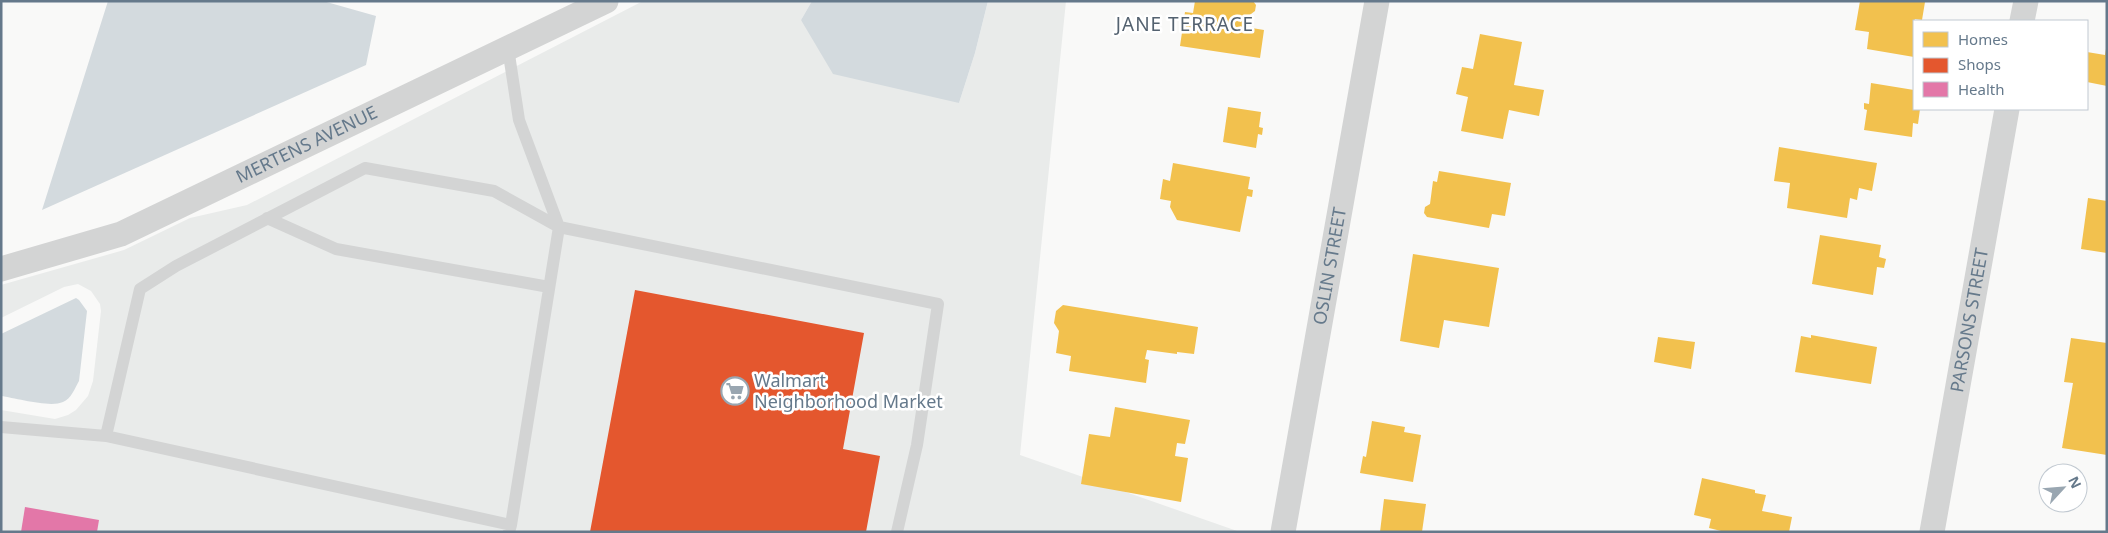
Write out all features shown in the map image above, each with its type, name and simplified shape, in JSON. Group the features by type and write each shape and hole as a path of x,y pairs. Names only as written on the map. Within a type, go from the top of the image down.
{"street":[{"name":"MERTENS AVENUE","path":"1,269 121,234 606,1"},
{"name":"OSLIN STREET","path":"1283,532 1377,1"},
{"path":"2022,20 2026,1"},
{"name":"PARSONS STREET","path":"1932,532 2007,110"}],"lane":[{"path":"1,427 106,436 510,528 559,227 519,120 508,48"},
{"path":"106,436 140,289 176,266 365,168 494,191 559,227 938,304 917,445 897,532"},
{"path":"268,218 336,249 550,286"}],"shaded area":[{"path":"108,1 323,1 376,16 366,65 42,210"},
{"path":"643,1 812,1 801,20 959,103 975,53 988,1 1066,1 1020,455 1240,532 1,532 1,410 55,419 76,410 88,396 93,381 101,311 100,304 91,291 78,284 64,287 1,318 1,285 124,250 190,218 247,205"},
{"path":"812,1 988,1 975,53 959,103 833,74 801,20"},
{"path":"76,298 87,311 79,381 71,396 66,401 50,404 1,396 1,334"}],"building: Homes":[{"path":"1195,1 1253,1 1256,5 1255,11 1247,17 1246,27 1264,30 1260,58 1180,46 1185,12 1193,13"},
{"path":"1860,1 1925,2 1922,20 1913,20 1913,57 1867,49 1869,32 1855,30"},
{"path":"1480,34 1522,42 1514,85 1544,90 1539,116 1509,110 1503,139 1461,131 1468,97 1456,94 1462,67 1473,69"},
{"path":"2106,49 2107,86 2088,82 2088,52 2105,55"},
{"path":"1871,83 1913,90 1913,110 1920,110 1918,124 1913,123 1912,137 1864,130 1867,110 1864,109 1864,103 1869,104"},
{"path":"1228,107 1261,112 1259,127 1263,128 1262,135 1258,134 1256,148 1223,142"},
{"path":"1779,147 1877,163 1872,191 1859,188 1857,200 1850,198 1847,218 1787,208 1790,183 1774,181"},
{"path":"1173,163 1250,177 1248,189 1253,190 1252,197 1247,196 1240,232 1177,220 1170,207 1171,201 1160,199 1163,179 1170,181"},
{"path":"1439,171 1511,183 1505,216 1492,214 1489,228 1427,217 1424,213 1425,207 1430,204 1433,181 1437,182"},
{"path":"2088,198 2107,201 2107,253 2081,249"},
{"path":"1820,235 1881,245 1879,257 1886,259 1884,268 1877,267 1873,295 1812,284"},
{"path":"1413,254 1499,268 1489,327 1444,320 1439,348 1400,341"},
{"path":"1063,305 1198,327 1194,354 1147,350 1145,359 1149,360 1146,383 1069,371 1071,356 1056,353 1059,331 1054,323 1056,311"},
{"path":"1811,335 1877,347 1871,384 1795,372 1801,336 1811,338"},
{"path":"1658,337 1695,342 1691,369 1654,362"},
{"path":"2071,338 2107,343 2107,455 2062,448 2073,383 2064,382"},
{"path":"1115,407 1190,420 1185,444 1177,443 1175,456 1188,458 1181,502 1081,484 1089,434 1110,437"},
{"path":"1372,421 1405,427 1404,432 1421,435 1413,482 1360,473 1363,456 1366,457"},
{"path":"1702,478 1755,490 1755,493 1766,495 1762,511 1792,517 1789,532 1725,532 1709,528 1711,519 1694,515"},
{"path":"1384,499 1426,504 1422,532 1380,532"}],"building: Shops":[{"name":"Walmart Neighborhood Market","path":"635,290 864,333 843,449 880,456 866,532 590,532"}],"building: Health":[{"path":"25,507 99,520 97,532 21,532"}],"place":[{"name":"Walmart Neighborhood Market","path":"735,391"}],"district":[{"name":"JANE TERRACE","path":"1185,24"}]}
